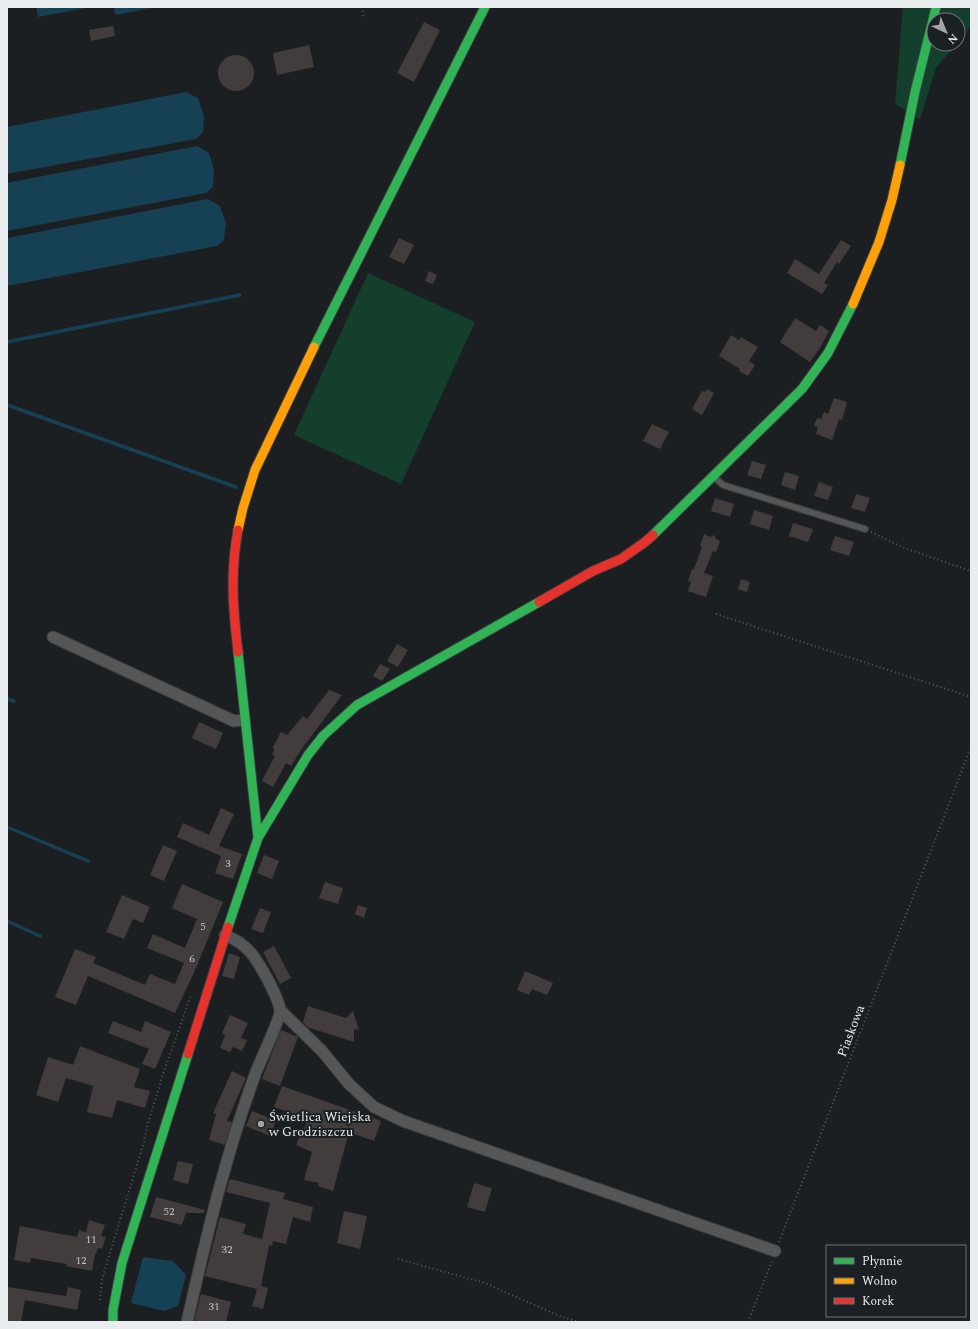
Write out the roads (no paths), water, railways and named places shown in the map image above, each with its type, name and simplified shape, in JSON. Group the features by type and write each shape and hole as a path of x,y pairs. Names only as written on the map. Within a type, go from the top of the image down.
{"street":[{"path":"258,838 234,629 232,590 236,542 248,491 255,470 287,402 485,7"},
{"path":"112,1322 122,1263 225,935 258,838 308,755 336,722 357,705 593,572 621,559 645,542 802,390 828,352 851,309 879,242 892,200 906,141 915,92 936,7"},
{"path":"53,637 234,721 244,720"},
{"path":"225,935 237,939 254,956 276,996 280,1011 322,1051 349,1084 374,1107 403,1121 775,1251"},
{"path":"187,1322 199,1269 238,1122 280,1011"}],"lane":[{"path":"713,476 723,485 865,529"}],"water":[{"path":"36,7 85,7 85,8 38,17"},
{"path":"114,7 158,7 115,15"},
{"path":"186,92 198,98 204,116 203,132 196,139 7,174 7,127"},
{"path":"197,146 209,153 214,170 213,187 206,193 7,231 7,183"},
{"path":"208,199 220,206 226,223 224,240 217,246 7,286 7,238"},
{"path":"143,1257 173,1261 186,1275 178,1306 164,1311 131,1303"}],"waterway":[{"path":"7,342 240,295"},
{"path":"7,405 236,487"},
{"path":"7,699 14,701"},
{"path":"7,827 88,861"},
{"path":"7,921 40,936"}],"place":[{"name":"Świetlica Wiejska w Grodziszczu","path":"261,1124"}]}
